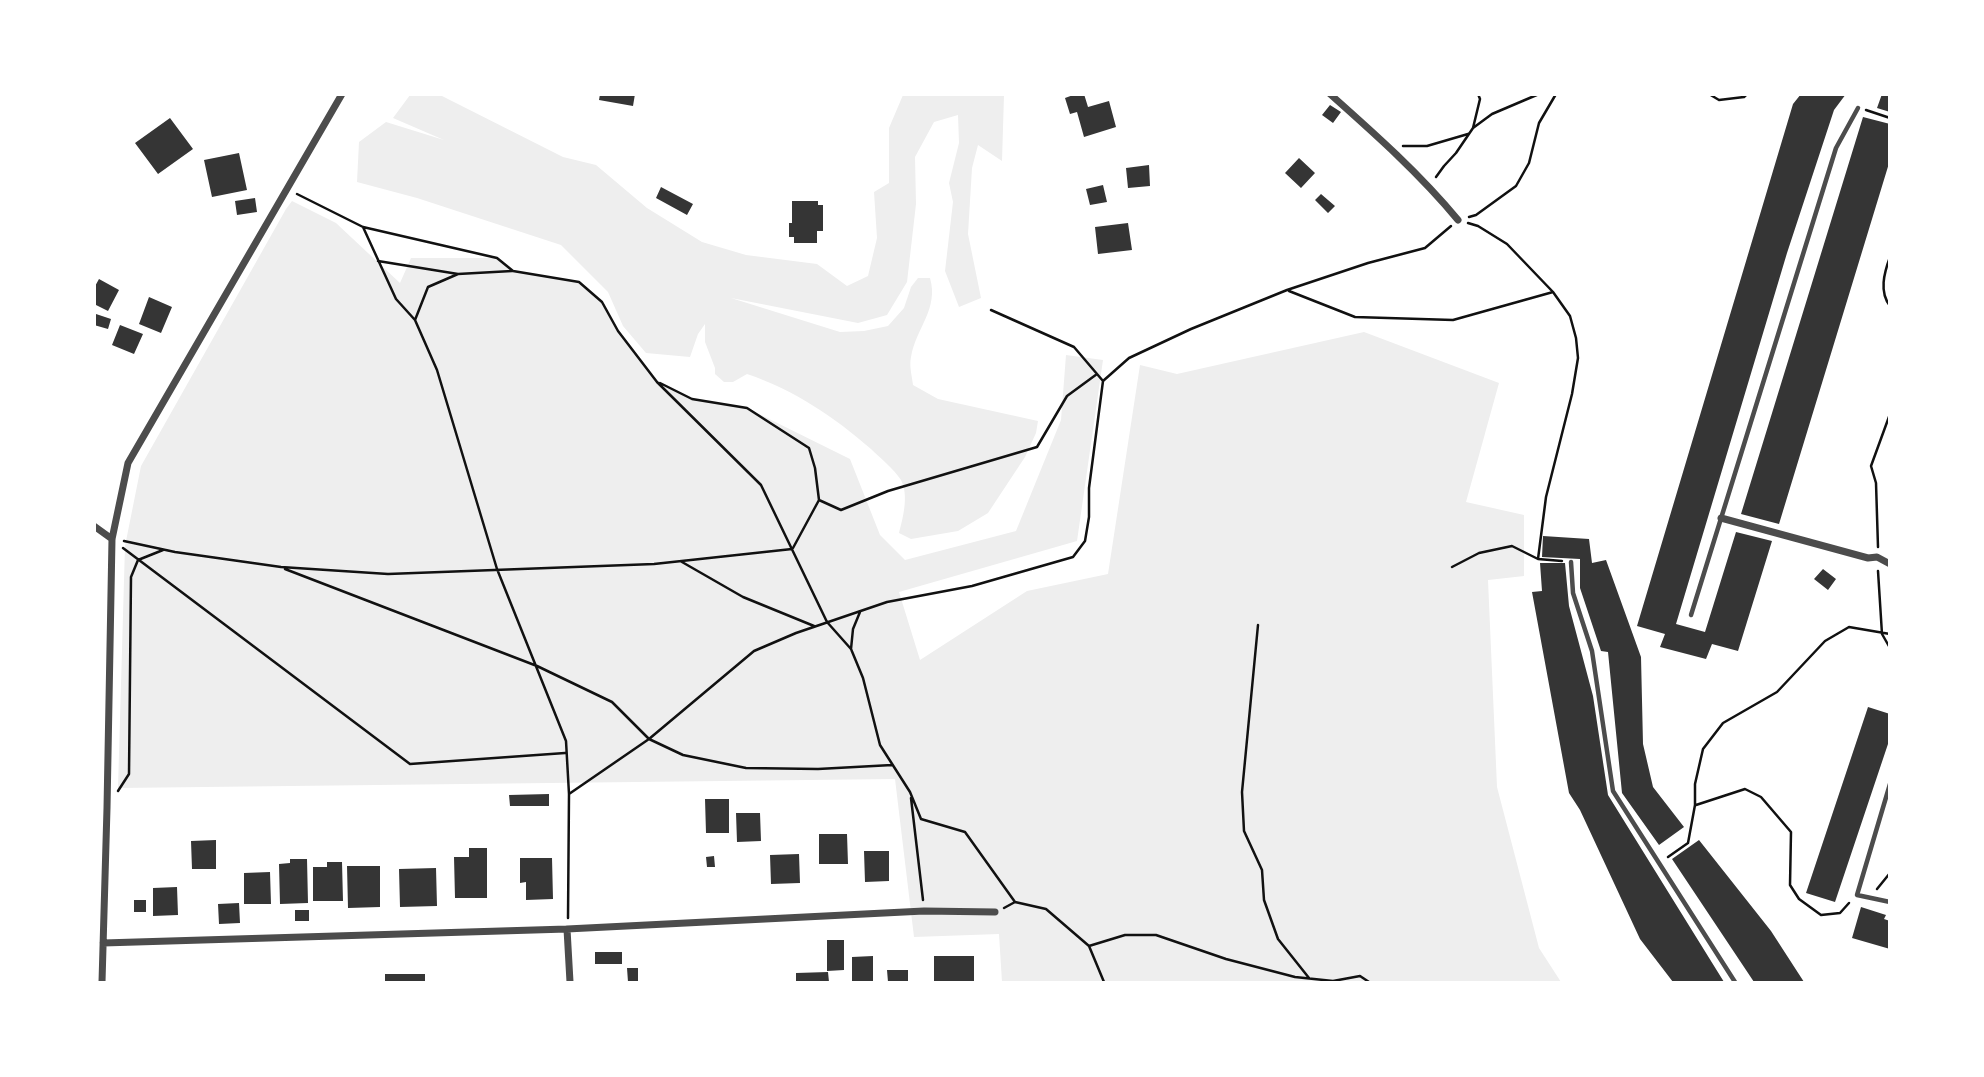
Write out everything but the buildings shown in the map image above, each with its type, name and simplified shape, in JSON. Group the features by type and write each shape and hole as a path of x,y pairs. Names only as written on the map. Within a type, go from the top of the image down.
{"street":[{"path":"102,982 112,539 128,463 342,94"},
{"path":"1330,94 1389,145 1458,220"},
{"path":"1721,518 1868,558 1877,557 1889,564"},
{"path":"94,526 112,539"},
{"path":"103,943 567,929 924,911 995,912"},
{"path":"567,929 570,982"}],"lane":[{"path":"1691,615 1836,148 1858,108"},
{"path":"1571,562 1573,593 1591,651 1613,791 1735,982"},
{"path":"1889,784 1857,895 1889,902"}],"path":[{"path":"1474,128 1478,94"},
{"path":"1429,188 1474,128 1492,114 1539,94"},
{"path":"569,794 649,739 754,651 814,626 887,602 972,586 1073,557 1085,541 1103,381 1129,358 1191,329 1287,290 1368,263 1425,248 1458,220 1476,215 1516,186 1528,163 1539,123 1556,94"},
{"path":"1709,94 1719,100 1744,97 1747,94"},
{"path":"1858,108 1889,118"},
{"path":"1389,145 1427,146 1470,133"},
{"path":"287,190 363,227 497,258 513,271"},
{"path":"1458,220 1478,226 1507,244 1553,292 1570,316 1578,358 1572,394 1546,497 1538,559"},
{"path":"363,227 396,299 415,320 437,370 497,569 566,741 569,794 567,929"},
{"path":"1889,257 1883,297 1889,306"},
{"path":"378,261 458,274 513,271 579,282 602,302 618,331 657,382 761,485 827,622 850,649 863,678 880,745 910,792 921,819 965,832 1015,902 1046,909 1088,946 1104,982"},
{"path":"415,320 428,287 458,274"},
{"path":"1287,290 1355,317 1453,320 1553,292"},
{"path":"991,310 1074,347 1103,381"},
{"path":"819,500 841,510 900,487 1037,447 1067,396 1097,373"},
{"path":"657,382 692,399 747,408 809,448 815,468 819,500 792,549"},
{"path":"1889,414 1871,466 1877,483 1877,557 1882,634 1889,648"},
{"path":"112,539 163,550 282,568 388,574 682,562 792,549"},
{"path":"112,539 410,764 566,753"},
{"path":"1452,567 1479,553 1512,546 1538,559 1571,562"},
{"path":"107,808 129,774 131,577 138,560 163,550"},
{"path":"682,562 743,597 814,626"},
{"path":"282,568 537,666 612,702 649,739 683,755 746,768 818,769 892,765"},
{"path":"850,649 853,629 860,611"},
{"path":"1258,625 1242,792 1244,831 1262,870 1264,900 1278,939 1309,978"},
{"path":"1659,864 1688,843 1695,805 1695,784 1703,749 1723,723 1777,691 1825,641 1849,627 1889,634"},
{"path":"1695,805 1745,789 1761,797 1791,832 1790,885 1799,899 1821,915 1840,913 1857,895"},
{"path":"910,792 924,911"},
{"path":"1870,897 1889,873"},
{"path":"1088,946 1125,935 1156,935 1226,959 1295,977 1333,981 1360,976 1368,982"}],"shaded area":[{"path":"410,95 440,95 563,157 596,165 647,208 702,242 746,255 817,264 847,286 868,276 877,238 874,192 889,183 889,128 903,95 1004,95 1002,161 978,145 972,168 968,234 981,298 959,307 945,271 953,202 949,183 959,143 958,115 934,122 915,157 916,204 907,282 887,315 858,323 731,298 840,332 864,331 888,326 904,308 911,287 918,278 930,278 932,299 911,357 913,385 938,399 1038,421 1036,433 1025,457 988,513 958,531 911,539 899,533 905,492 895,472 842,426 797,396 747,374 733,382 724,382 715,374 705,342 705,324 698,334 690,357 646,353 623,326 608,292 561,245 417,198 357,182 359,142 386,122 444,140 393,118"},
{"path":"292,201 336,223 400,283 411,258 497,258 513,271 579,282 602,302 618,331 657,382 692,399 747,408 850,459 880,535 905,560 1016,531 1061,420 1066,355 1103,360 1077,541 899,592 920,660 1027,591 1108,574 1140,365 1177,374 1364,332 1499,383 1466,502 1524,515 1524,576 1488,580 1497,787 1539,948 1561,982 1002,982 999,934 914,937 895,779 118,788 125,546 141,466"}]}
